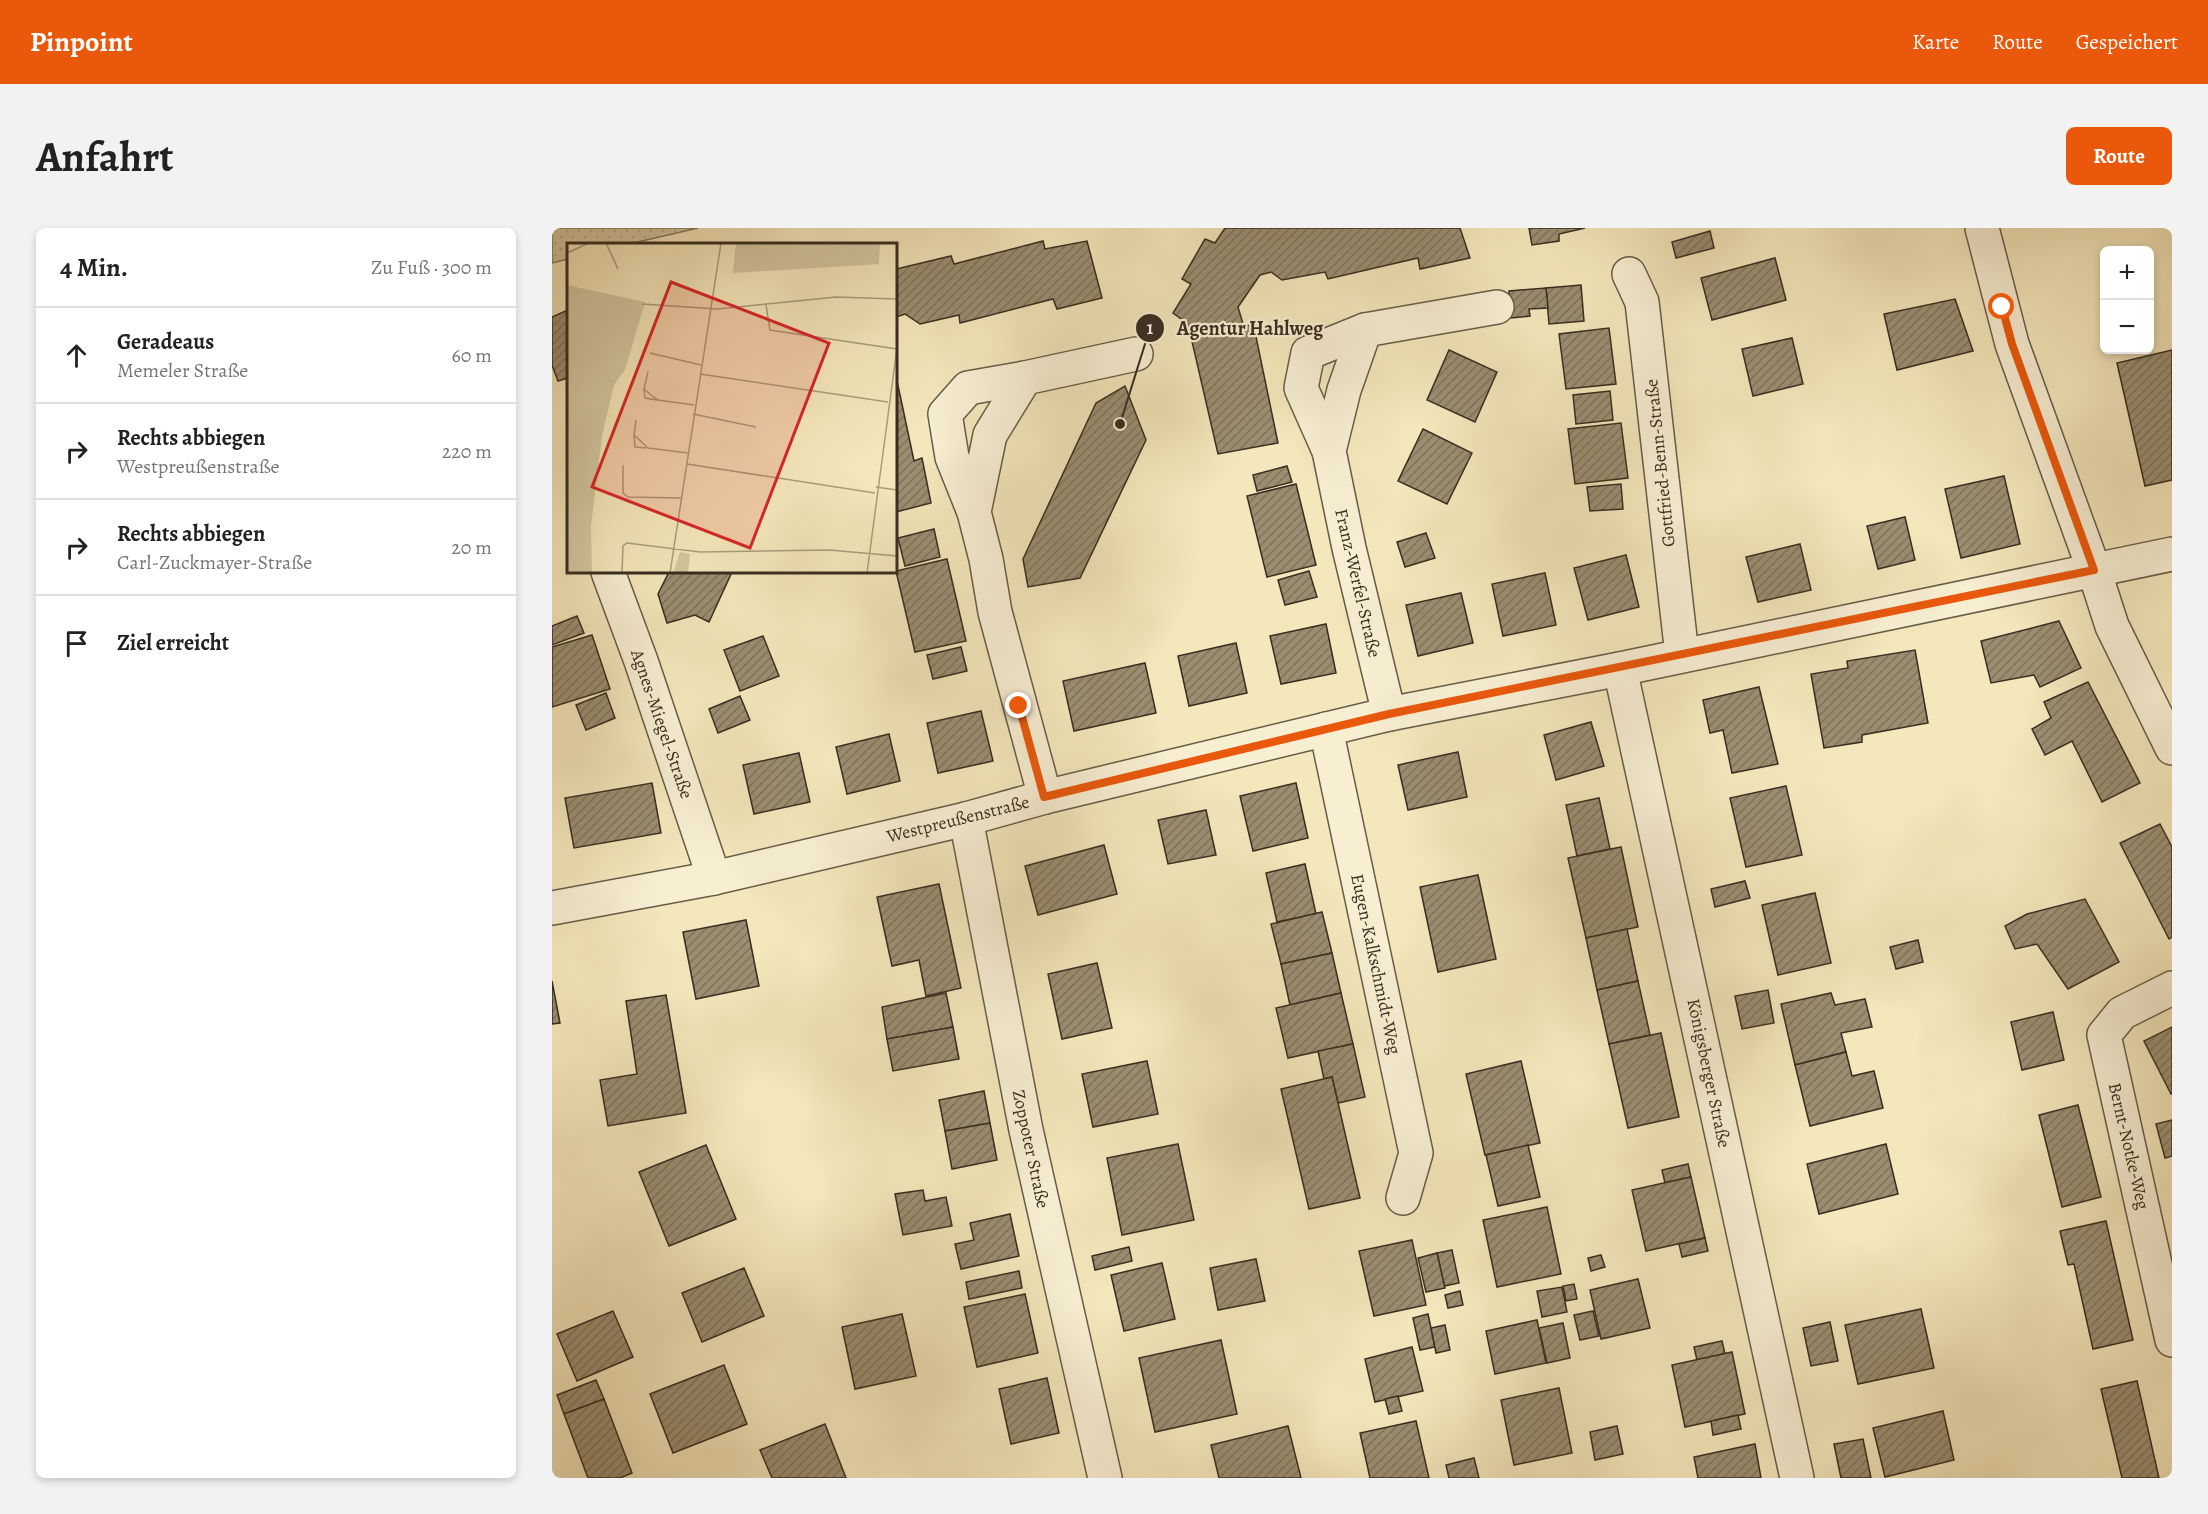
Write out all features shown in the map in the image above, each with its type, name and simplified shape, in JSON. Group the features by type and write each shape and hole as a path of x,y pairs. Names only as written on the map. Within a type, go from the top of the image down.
{"street":[{"path":"1982,228 2012,344 2112,626 2172,748"},
{"name":"Gottfried-Benn-Straße","path":"1629,274 1642,302 1682,655"},
{"name":"Franz-Werfel-Straße","path":"1389,714 1349,548 1329,451 1301,388 1308,353 1365,330 1497,307"},
{"name":"Franz-Werfel-Straße","path":"1329,451 1344,390 1365,330"},
{"path":"1044,797 1003,643 974,512 952,457 945,414 968,388 1136,354"},
{"path":"974,512 990,435 1025,378"},
{"name":"Westpreußenstraße","path":"552,908 714,878 966,819 1044,797 1389,714 1620,669 2172,554"},
{"name":"Agnes-Miegel-Straße","path":"608,573 641,661 714,878"},
{"name":"Königsberger Straße","path":"1620,669 1797,1478"},
{"name":"Eugen-Kalkschmidt-Weg","path":"1326,729 1416,1153 1403,1198"},
{"name":"Zoppoter Straße","path":"966,819 1026,1130 1105,1478"},
{"name":"Bernt-Notke-Weg","path":"2172,988 2122,1013 2104,1035 2172,1340"}],"shaded area":[{"path":"552,228 698,228 633,243 567,243 567,259 552,263"}],"building":[{"path":"1225,228 1460,228 1470,258 1420,269 1418,258 1328,279 1325,272 1282,280 1271,272 1260,275 1238,307 1243,324 1254,327 1278,443 1218,454 1188,324 1173,313 1191,284 1182,279 1205,239 1215,243"},
{"path":"1529,228 1585,228 1559,234 1559,241 1532,245"},
{"path":"1710,231 1714,248 1676,258 1672,242"},
{"path":"1043,241 1045,249 1087,241 1102,298 1057,309 1053,299 960,323 959,315 920,324 905,314 897,317 897,269 951,256 954,264"},
{"path":"1775,258 1786,300 1712,320 1701,278"},
{"path":"1581,285 1584,321 1549,324 1546,288"},
{"path":"1546,288 1548,308 1529,309 1530,316 1511,318 1509,291"},
{"path":"1955,299 1973,351 1897,370 1884,314"},
{"path":"567,310 567,378 558,381 552,365 552,317"},
{"path":"1609,328 1616,384 1566,389 1559,334"},
{"path":"1792,338 1803,384 1753,396 1742,349"},
{"path":"1449,350 1497,372 1475,422 1427,400"},
{"path":"2172,350 2172,480 2145,486 2117,363"},
{"path":"897,381 914,461 922,458 931,503 897,512"},
{"path":"1125,386 1146,440 1080,578 1028,587 1023,559 1096,403"},
{"path":"1610,391 1613,420 1576,424 1573,395"},
{"path":"1621,423 1628,478 1575,484 1568,429"},
{"path":"1423,429 1472,453 1447,504 1398,481"},
{"path":"1287,466 1292,482 1257,491 1253,475"},
{"path":"2004,476 2020,544 1961,558 1945,489"},
{"path":"1296,484 1316,565 1267,577 1247,496"},
{"path":"1621,484 1623,509 1590,511 1587,487"},
{"path":"1905,517 1915,560 1878,569 1867,526"},
{"path":"934,529 940,557 905,566 898,538"},
{"path":"1426,533 1435,558 1405,567 1397,542"},
{"path":"1800,544 1811,590 1758,602 1746,557"},
{"path":"1626,555 1639,607 1588,620 1574,568"},
{"path":"947,559 966,641 915,652 897,571"},
{"path":"1309,571 1317,597 1285,605 1278,580"},
{"path":"668,573 732,573 709,622 695,615 667,623 658,594"},
{"path":"1545,573 1556,625 1503,636 1492,584"},
{"path":"1461,593 1473,643 1418,656 1406,605"},
{"path":"577,616 584,633 552,645 552,626"},
{"path":"2059,621 2081,668 2040,687 2034,675 1991,683 1981,641"},
{"path":"1326,624 1336,673 1281,684 1270,636"},
{"path":"592,635 610,689 552,707 552,647"},
{"path":"763,636 779,676 740,691 724,650"},
{"path":"1236,643 1247,693 1189,706 1178,656"},
{"path":"961,647 967,671 933,679 927,655"},
{"path":"1915,650 1928,723 1862,735 1862,742 1824,748 1811,674 1848,668 1847,661"},
{"path":"1145,663 1156,713 1074,731 1063,681"},
{"path":"2088,682 2140,783 2102,802 2072,741 2045,755 2032,729 2051,718 2044,702"},
{"path":"1759,687 1778,764 1732,773 1723,730 1710,733 1703,700"},
{"path":"606,693 615,718 586,730 576,705"},
{"path":"740,696 750,720 718,733 709,709"},
{"path":"981,711 993,761 938,773 927,723"},
{"path":"1591,722 1604,766 1556,780 1544,735"},
{"path":"889,734 900,781 847,794 836,747"},
{"path":"1458,752 1467,797 1408,810 1398,765"},
{"path":"799,753 810,802 754,814 743,765"},
{"path":"652,783 661,833 574,848 565,798"},
{"path":"1296,783 1308,838 1253,851 1240,796"},
{"path":"1786,786 1802,855 1746,867 1730,798"},
{"path":"1599,798 1610,849 1577,856 1566,805"},
{"path":"1206,810 1216,855 1168,864 1158,820"},
{"path":"2160,824 2172,847 2172,937 2169,939 2120,843"},
{"path":"1104,845 1117,894 1038,915 1025,866"},
{"path":"1621,847 1638,927 1586,938 1568,858"},
{"path":"1305,864 1316,914 1277,922 1266,873"},
{"path":"1478,875 1496,959 1438,972 1420,887"},
{"path":"1745,881 1750,898 1715,907 1711,889"},
{"path":"939,884 961,988 926,996 919,960 892,966 877,897"},
{"path":"1815,893 1831,963 1778,975 1762,905"},
{"path":"2085,899 2119,962 2068,989 2037,944 2015,949 2005,926 2027,914"},
{"path":"1322,912 1332,953 1281,964 1271,924"},
{"path":"746,920 759,986 696,999 683,932"},
{"path":"1627,929 1638,981 1597,990 1586,938"},
{"path":"1918,940 1923,962 1896,969 1890,947"},
{"path":"1332,953 1341,993 1290,1005 1281,964"},
{"path":"1097,963 1112,1028 1062,1039 1048,974"},
{"path":"552,981 560,1023 552,1024"},
{"path":"1638,981 1650,1035 1609,1044 1597,990"},
{"path":"1768,990 1774,1023 1742,1029 1735,996"},
{"path":"946,993 953,1027 887,1039 882,1007"},
{"path":"1341,993 1353,1044 1288,1058 1276,1008"},
{"path":"1831,993 1835,1005 1865,999 1872,1027 1841,1033 1846,1052 1795,1065 1781,1004"},
{"path":"666,995 686,1113 608,1126 600,1080 637,1074 626,1001"},
{"path":"2053,1012 2064,1060 2022,1070 2011,1022"},
{"path":"953,1027 959,1059 893,1071 887,1039"},
{"path":"2172,1027 2172,1094 2171,1094 2144,1041"},
{"path":"1661,1033 1679,1117 1628,1128 1609,1044"},
{"path":"1353,1044 1365,1097 1338,1103 1332,1077 1324,1079 1318,1051"},
{"path":"1846,1052 1852,1076 1874,1071 1883,1108 1810,1126 1795,1065"},
{"path":"1147,1061 1158,1114 1093,1127 1082,1074"},
{"path":"1521,1061 1540,1143 1485,1155 1466,1074"},
{"path":"1332,1077 1360,1198 1309,1209 1281,1089"},
{"path":"984,1091 990,1123 945,1131 939,1100"},
{"path":"2078,1105 2101,1197 2062,1207 2039,1115"},
{"path":"2172,1120 2172,1156 2165,1158 2156,1124"},
{"path":"990,1123 997,1160 952,1169 945,1131"},
{"path":"1178,1144 1194,1220 1122,1235 1107,1158"},
{"path":"1886,1144 1898,1194 1819,1214 1807,1164"},
{"path":"706,1145 736,1219 669,1246 639,1172"},
{"path":"1528,1145 1540,1197 1498,1206 1486,1155"},
{"path":"1688,1164 1691,1177 1665,1183 1662,1170"},
{"path":"1691,1177 1705,1238 1646,1251 1632,1190"},
{"path":"923,1190 925,1201 946,1197 952,1226 903,1235 895,1194"},
{"path":"1547,1207 1561,1274 1497,1287 1483,1220"},
{"path":"1010,1214 1019,1256 961,1269 955,1244 974,1240 970,1223"},
{"path":"2106,1221 2133,1340 2093,1349 2074,1264 2068,1265 2060,1231"},
{"path":"1705,1238 1708,1251 1682,1257 1679,1244"},
{"path":"1412,1240 1426,1305 1374,1316 1359,1251"},
{"path":"1129,1247 1132,1261 1095,1270 1092,1256"},
{"path":"1452,1250 1459,1283 1444,1286 1437,1253"},
{"path":"1437,1253 1445,1288 1426,1292 1418,1258"},
{"path":"1601,1255 1605,1267 1591,1271 1588,1258"},
{"path":"1256,1259 1265,1301 1218,1310 1210,1268"},
{"path":"1162,1263 1175,1319 1124,1331 1111,1275"},
{"path":"744,1268 764,1316 702,1342 682,1293"},
{"path":"1019,1271 1022,1288 969,1299 966,1282"},
{"path":"1638,1279 1650,1328 1601,1339 1590,1290"},
{"path":"1574,1284 1577,1299 1566,1301 1563,1286"},
{"path":"1562,1287 1567,1312 1542,1317 1537,1291"},
{"path":"1460,1291 1463,1305 1448,1308 1445,1295"},
{"path":"1025,1294 1038,1353 977,1367 964,1307"},
{"path":"1921,1309 1934,1368 1858,1384 1845,1325"},
{"path":"613,1311 633,1357 577,1381 557,1334"},
{"path":"1593,1311 1599,1336 1580,1340 1574,1315"},
{"path":"902,1314 916,1376 855,1389 842,1327"},
{"path":"1428,1314 1435,1347 1420,1350 1413,1318"},
{"path":"1537,1320 1546,1363 1495,1374 1486,1331"},
{"path":"1830,1322 1838,1361 1811,1366 1803,1328"},
{"path":"1563,1323 1570,1358 1547,1363 1539,1328"},
{"path":"1445,1325 1450,1350 1436,1353 1431,1328"},
{"path":"1221,1340 1237,1414 1155,1432 1139,1358"},
{"path":"1722,1341 1725,1354 1697,1360 1694,1347"},
{"path":"1412,1347 1423,1391 1375,1402 1365,1359"},
{"path":"1732,1352 1745,1414 1685,1427 1672,1365"},
{"path":"724,1365 747,1424 673,1453 650,1394"},
{"path":"1047,1378 1059,1433 1011,1444 999,1389"},
{"path":"596,1380 604,1399 564,1414 557,1395"},
{"path":"2137,1381 2159,1478 2122,1478 2101,1389"},
{"path":"1559,1388 1572,1453 1514,1465 1501,1400"},
{"path":"1398,1396 1402,1411 1389,1414 1385,1399"},
{"path":"604,1399 632,1473 620,1478 588,1478 564,1414"},
{"path":"1943,1411 1954,1460 1885,1477 1873,1428"},
{"path":"1738,1415 1741,1429 1713,1435 1711,1421"},
{"path":"1416,1421 1429,1478 1370,1478 1360,1433"},
{"path":"825,1424 846,1478 772,1478 760,1450"},
{"path":"1288,1426 1301,1478 1219,1478 1211,1445"},
{"path":"1617,1426 1623,1454 1595,1460 1590,1432"},
{"path":"1863,1439 1871,1478 1841,1478 1834,1444"},
{"path":"1755,1444 1761,1478 1698,1478 1694,1457"},
{"path":"1474,1458 1479,1478 1449,1478 1446,1465"}],"place":[{"name":"Agentur Hahlweg","path":"1120,424"}],"route":[{"path":"1019,706 1044,797 1389,714 1620,669 2094,570 2012,344 2002,307"}]}
